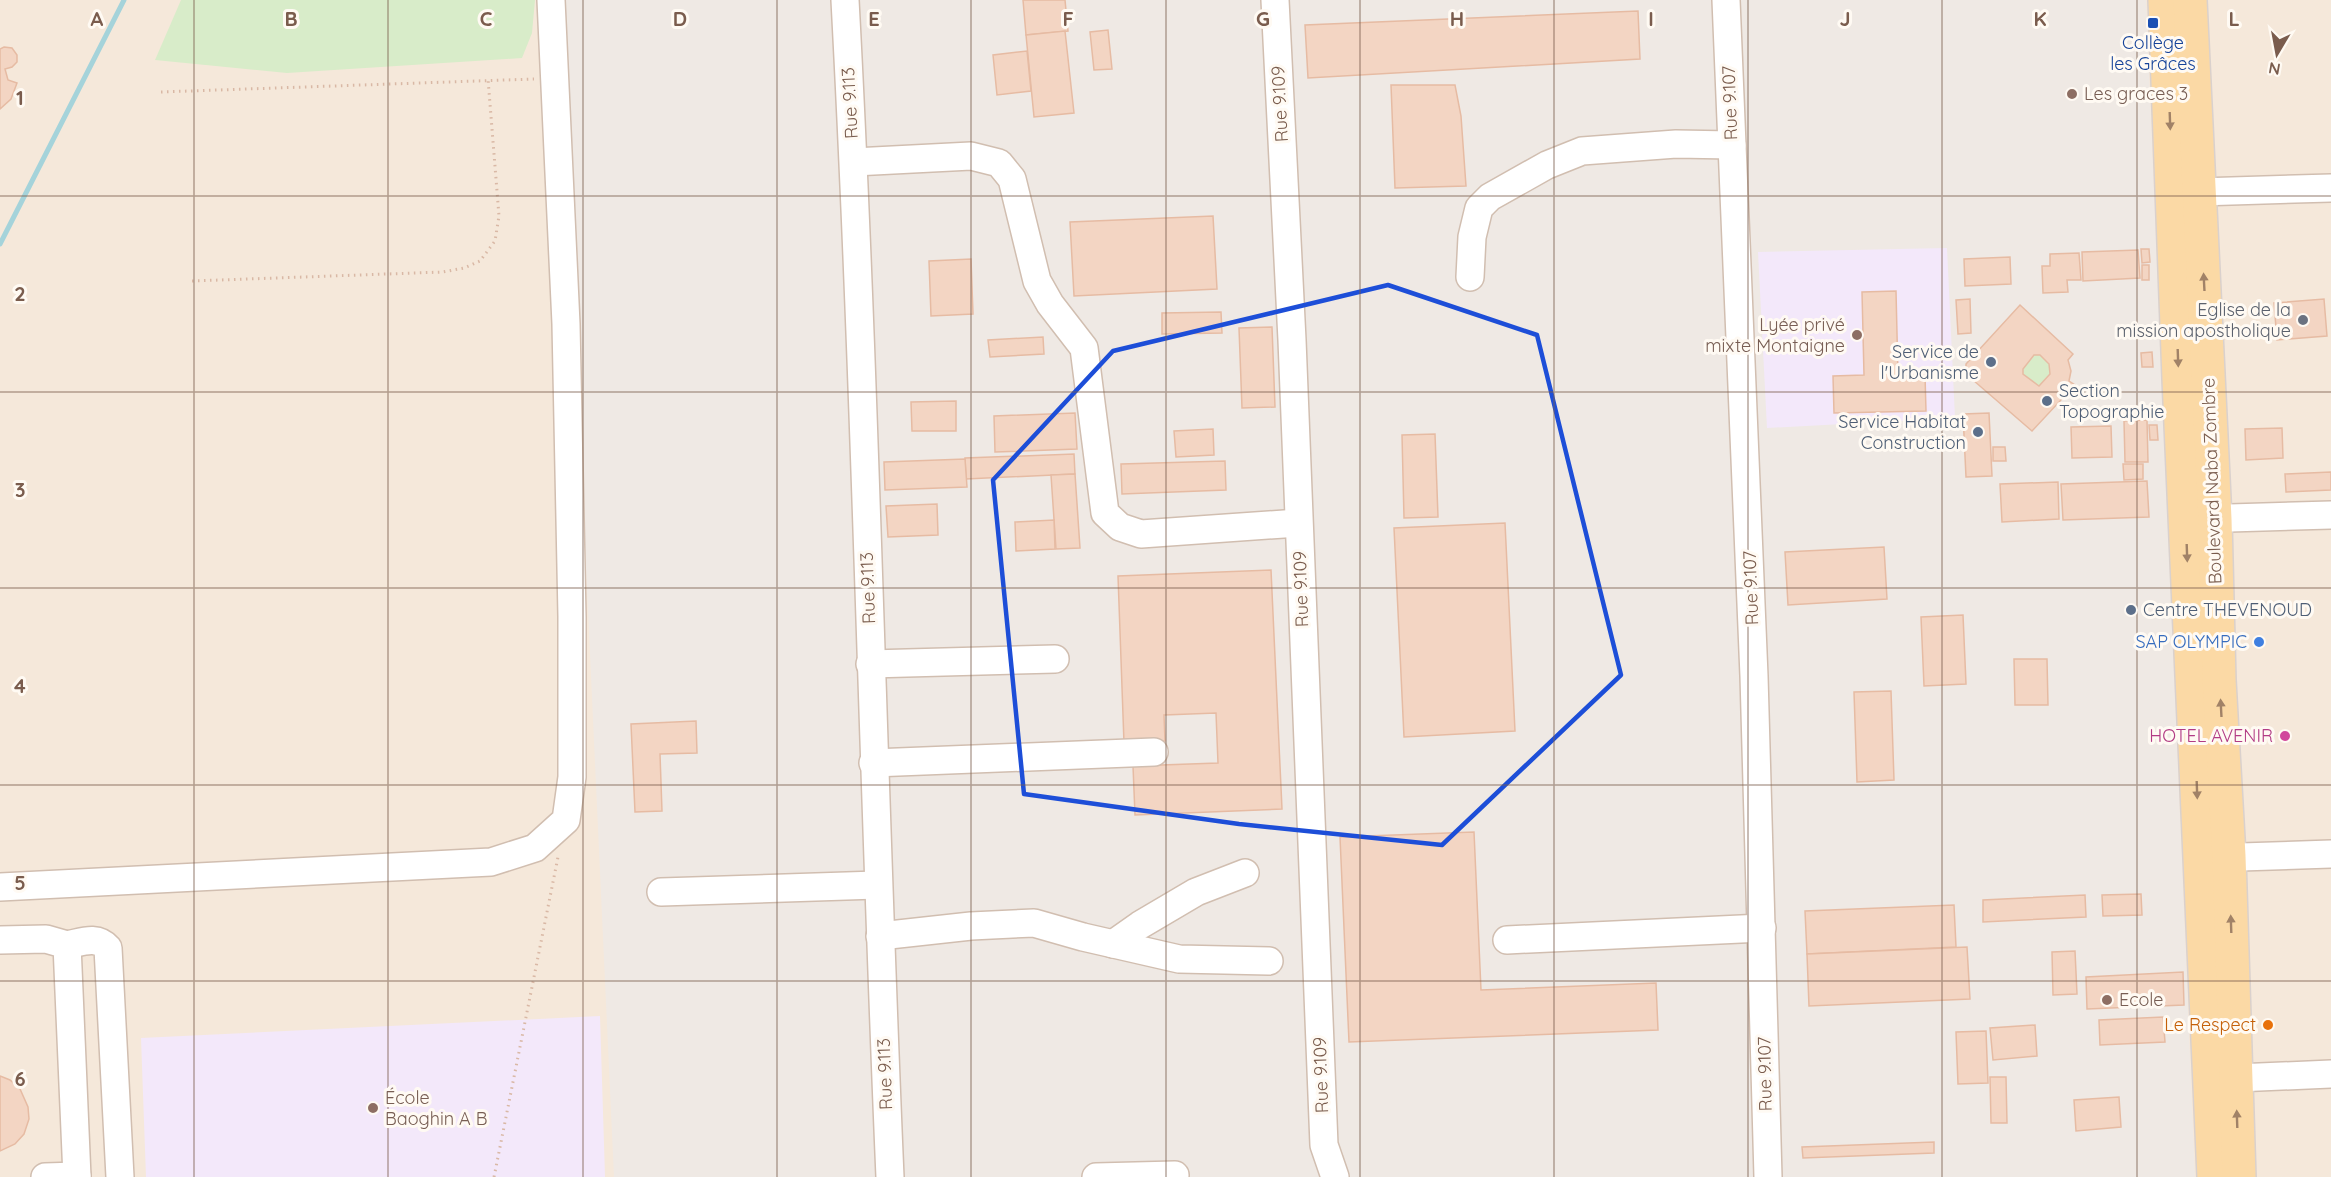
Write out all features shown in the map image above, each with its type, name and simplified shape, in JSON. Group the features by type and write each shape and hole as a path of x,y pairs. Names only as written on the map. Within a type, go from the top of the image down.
{"main road":[{"name":"Boulevard Naba Zombre","path":"2164,0 2200,519 2219,680 2214,857 2214,1177"},
{"name":"Boulevard Naba Zombre","path":"2190,0 2199,192 2200,519"},
{"name":"Boulevard Naba Zombre","path":"2214,857 2235,1078 2239,1177"}],"street":[{"path":"0,887 491,862 535,848 566,820 572,777 572,606 566,324 551,0"},
{"name":"Rue 9.113","path":"845,0 854,162 877,885 890,1177"},
{"name":"Rue 9.109","path":"1275,0 1292,340 1324,1146 1335,1177"},
{"name":"Rue 9.107","path":"1726,0 1747,493 1768,1177"},
{"path":"1470,277 1472,237 1479,208 1490,197 1547,165 1582,152 1676,144 1732,145"},
{"path":"854,162 971,156 999,163 1012,178 1037,281 1050,304 1084,348 1105,513 1120,527 1141,534 1298,523"},
{"path":"2199,192 2331,188"},
{"path":"2200,519 2331,515"},
{"path":"870,664 1055,659"},
{"path":"873,764 1154,752"},
{"path":"2214,857 2331,855"},
{"path":"1113,944 1196,892 1245,873"},
{"path":"661,892 877,885"},
{"path":"880,936 971,926 1034,924 1179,959 1269,961"},
{"path":"1507,940 1762,928"},
{"path":"0,940 46,939 67,945 95,940 102,941 108,948 120,1177"},
{"path":"45,1177 77,1176 67,945"},
{"path":"71,1040 114,1038"},
{"path":"2235,1078 2331,1074"},
{"path":"1324,1146 1326,1177"},
{"path":"1096,1177 1175,1175"}],"path":[{"path":"162,92 553,79"},
{"path":"192,281 443,272 464,268 480,261 495,241 499,216 488,80"},
{"path":"494,1177 566,820"}],"highlighted area":[{"path":"1388,285 1537,335 1621,675 1442,845 1239,824 1024,794 993,480 1113,351"}],"shaded area":[{"path":"0,0 2331,0 2331,1177 0,1177"},
{"path":"560,0 2146,0 2195,1177 614,1177"},
{"name":"Lyée privé mixte Montaigne","path":"1947,248 1955,418 1767,428 1758,252"},
{"name":"École Baoghin A B","path":"600,1016 605,1177 146,1177 141,1038"}],"green space":[{"path":"181,0 535,0 532,33 522,58 287,73 155,60"},
{"path":"2034,355 2040,355 2049,364 2050,374 2039,386 2023,374 2023,369"}],"building":[{"path":"1023,0 1065,0 1068,31 1026,35"},
{"path":"1638,11 1640,59 1308,78 1305,25"},
{"path":"1108,30 1112,69 1094,70 1090,32"},
{"path":"1065,31 1074,113 1034,117 1026,35"},
{"path":"12,48 17,55 17,62 5,69 8,80 17,83 11,99 0,109 0,49"},
{"path":"1027,51 1031,91 997,95 993,55"},
{"path":"1391,85 1455,85 1461,116 1466,186 1395,188"},
{"path":"1213,216 1217,289 1074,296 1070,222"},
{"path":"2141,249 2149,249 2150,262 2142,263"},
{"path":"2138,250 2140,278 2083,281 2082,252"},
{"path":"2079,253 2081,280 2067,280 2068,292 2043,293 2042,266 2050,266 2050,254"},
{"path":"2010,257 2011,284 1965,286 1964,259"},
{"path":"971,259 973,314 931,316 929,261"},
{"path":"2142,265 2149,265 2149,280 2142,280"},
{"path":"1896,291 1898,376 1925,375 1926,411 1834,413 1833,376 1864,375 1862,292"},
{"path":"1970,299 1971,333 1958,334 1956,300"},
{"path":"2324,299 2327,336 2277,340 2274,303"},
{"path":"2020,305 2073,354 2068,360 2071,371 2069,381 2075,385 2032,431 1966,374 1966,364","holes":["2034,355 2040,355 2049,364 2050,374 2039,386 2023,374 2023,369"]},
{"path":"1221,312 1222,333 1162,334 1162,313"},
{"path":"1272,327 1275,407 1242,408 1239,328"},
{"path":"1043,337 1044,354 990,357 988,340"},
{"path":"2152,352 2153,367 2142,367 2141,353"},
{"path":"956,401 956,431 912,431 911,402"},
{"path":"1075,413 1077,449 995,452 994,416"},
{"path":"1989,413 1992,476 1966,477 1963,414"},
{"path":"2147,420 2148,462 2125,462 2124,421"},
{"path":"2149,425 2157,425 2158,440 2150,440"},
{"path":"2111,426 2112,457 2072,458 2071,427"},
{"path":"2282,428 2283,458 2246,460 2245,429"},
{"path":"1213,429 1214,455 1176,457 1174,431"},
{"path":"1435,434 1438,517 1404,518 1402,435"},
{"path":"1993,447 2005,447 2006,461 1993,461"},
{"path":"1074,454 1075,474 966,479 965,458"},
{"path":"965,459 967,487 885,490 884,462"},
{"path":"1225,461 1226,490 1122,494 1121,464"},
{"path":"2123,464 2143,464 2143,479 2124,480"},
{"path":"2331,472 2331,490 2286,492 2285,474"},
{"path":"1075,474 1080,548 1056,549 1051,475"},
{"path":"2147,481 2149,517 2063,520 2061,484"},
{"path":"2058,482 2059,519 2002,522 2000,484"},
{"path":"937,504 938,535 888,537 886,506"},
{"path":"1054,520 1055,549 1016,551 1015,522"},
{"path":"1505,523 1515,731 1404,737 1394,528"},
{"path":"1884,547 1887,599 1788,605 1785,552"},
{"path":"1271,570 1282,809 1135,815 1133,766 1218,763 1216,713 1164,715 1165,741 1124,743 1118,576"},
{"path":"1963,615 1966,684 1924,686 1921,617"},
{"path":"2014,659 2047,659 2048,705 2015,705"},
{"path":"1891,691 1894,780 1857,782 1854,692"},
{"path":"696,721 697,753 660,754 662,811 635,812 631,724"},
{"path":"1474,832 1481,990 1656,983 1658,1030 1349,1042 1340,837"},
{"path":"2141,894 2142,915 2103,916 2102,895"},
{"path":"2085,895 2086,917 1983,922 1983,900"},
{"path":"1954,905 1956,947 1807,954 1805,911"},
{"path":"1967,947 1970,999 1809,1006 1807,954"},
{"path":"2075,951 2077,994 2053,995 2052,952"},
{"path":"2183,972 2184,1005 2087,1009 2086,977"},
{"path":"2163,1017 2165,1042 2100,1045 2099,1020"},
{"path":"2035,1025 2037,1056 1993,1060 1990,1028"},
{"path":"1986,1031 1988,1083 1958,1084 1956,1032"},
{"path":"0,1076 10,1080 20,1089 28,1107 29,1119 24,1134 15,1144 0,1151"},
{"path":"1990,1077 2006,1077 2007,1123 1991,1123"},
{"path":"2119,1097 2121,1127 2076,1131 2074,1100"},
{"path":"1934,1142 1934,1153 1803,1158 1802,1147"}],"waterway":[{"path":"0,244 124,0"}],"place":[{"name":"Collège les Grâces","path":"2153,23"},
{"name":"Les graces 3","path":"2072,94"},
{"name":"Eglise de la mission apostholique","path":"2303,320"},
{"name":"Lyée privé mixte Montaigne","path":"1857,335"},
{"name":"Service de l'Urbanisme","path":"1991,362"},
{"name":"Section Topographie","path":"2047,401"},
{"name":"Service Habitat Construction","path":"1978,432"},
{"name":"Centre THEVENOUD","path":"2131,610"},
{"name":"SAP OLYMPIC","path":"2259,642"},
{"name":"HOTEL AVENIR","path":"2285,736"},
{"name":"Ecole","path":"2107,1000"},
{"name":"Le Respect","path":"2268,1025"},
{"name":"École Baoghin A B","path":"373,1108"}]}
